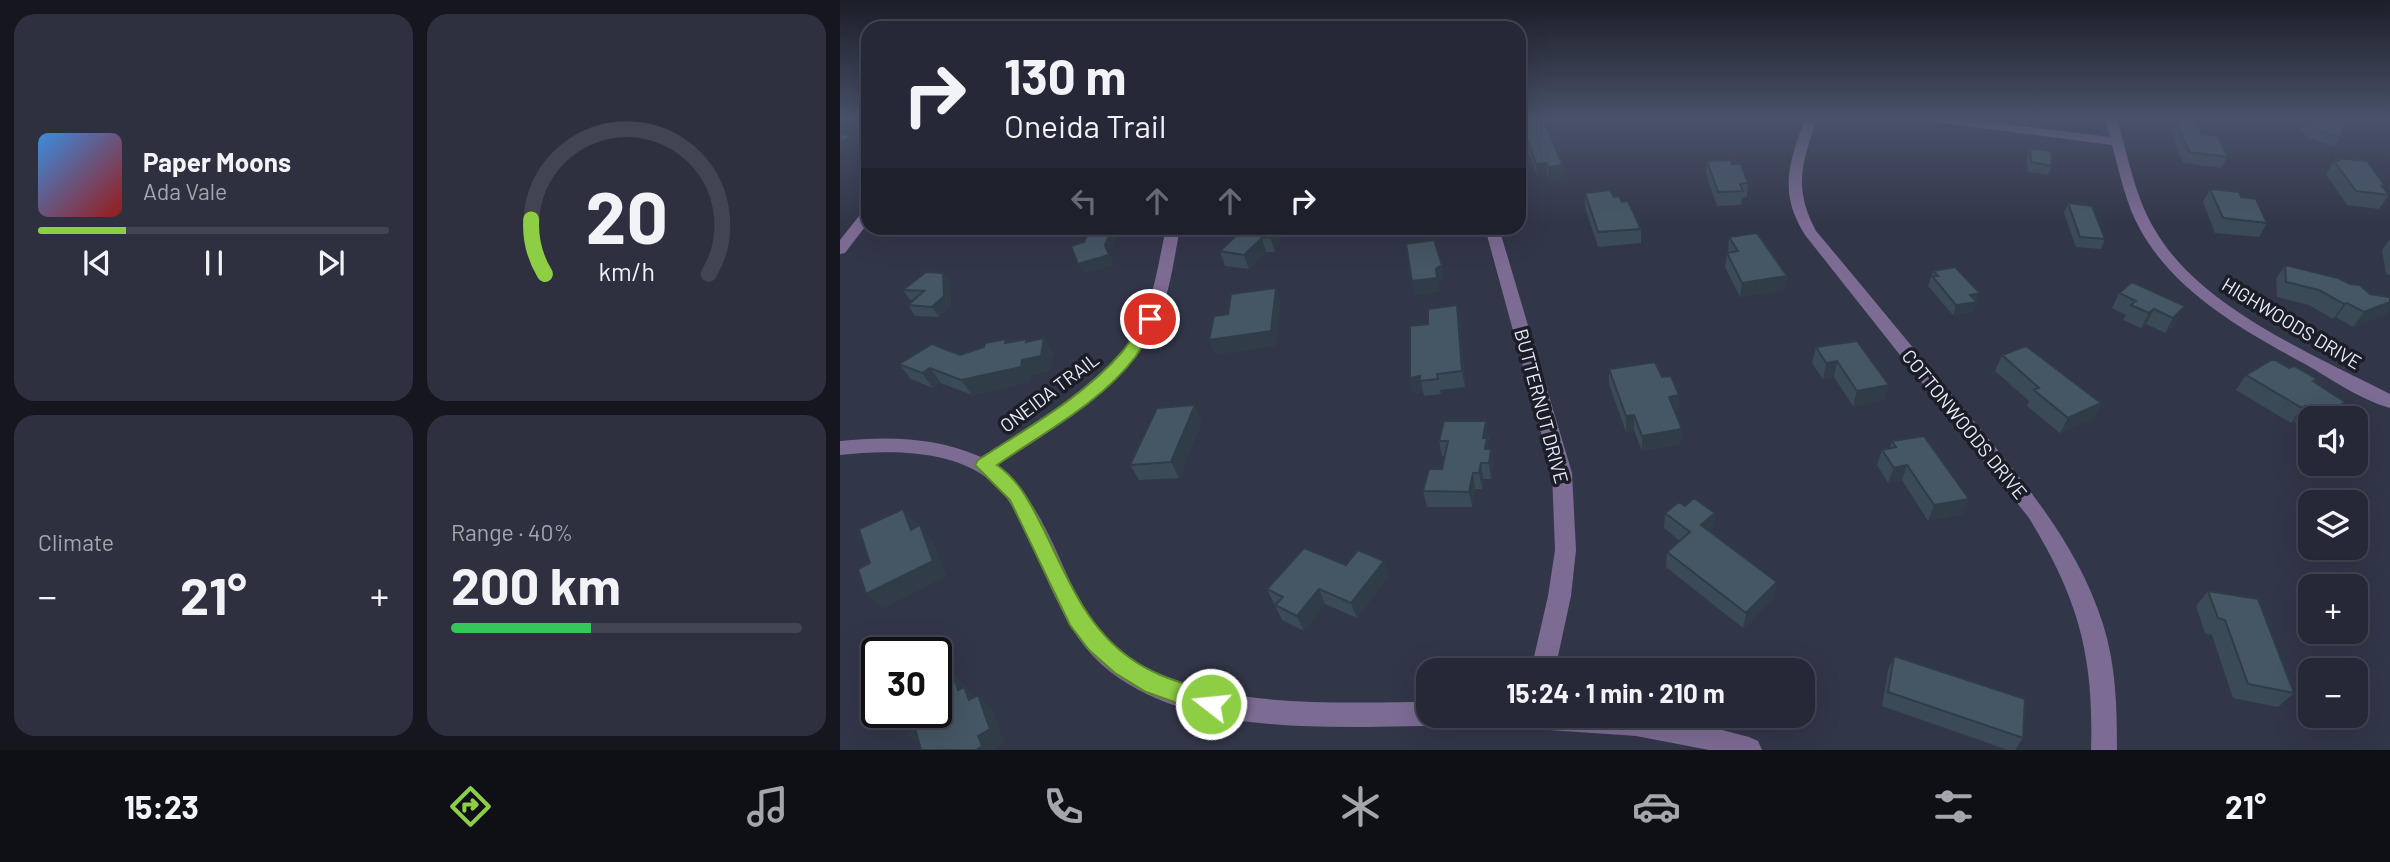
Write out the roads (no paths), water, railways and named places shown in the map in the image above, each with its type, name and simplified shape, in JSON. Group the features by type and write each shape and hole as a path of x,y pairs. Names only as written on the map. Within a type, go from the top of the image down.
{"street":[{"name":"COTTONWOODS DRIVE","path":"1799,154 1793,171 1793,193 1800,215 1810,232 2036,512 2059,546 2078,583 2093,623 2103,672 2106,711 2104,750"},
{"name":"HIGHWOODS DRIVE","path":"2122,154 2142,219 2160,251 2177,269 2256,328 2385,393"},
{"path":"843,244 861,222"},
{"name":"ONEIDA TRAIL","path":"984,465 1076,402 1110,374 1130,353 1150,319 1171,235"},
{"name":"BUTTERNUT DRIVE","path":"1494,235 1562,473 1567,511 1563,584 1546,658"},
{"path":"840,448 892,444 923,446 951,452 984,465 1002,478 1017,495 1077,619 1097,643 1122,666 1154,685 1191,699 1232,708 1277,713 1416,714"},
{"path":"1665,728 1749,750"}]}
